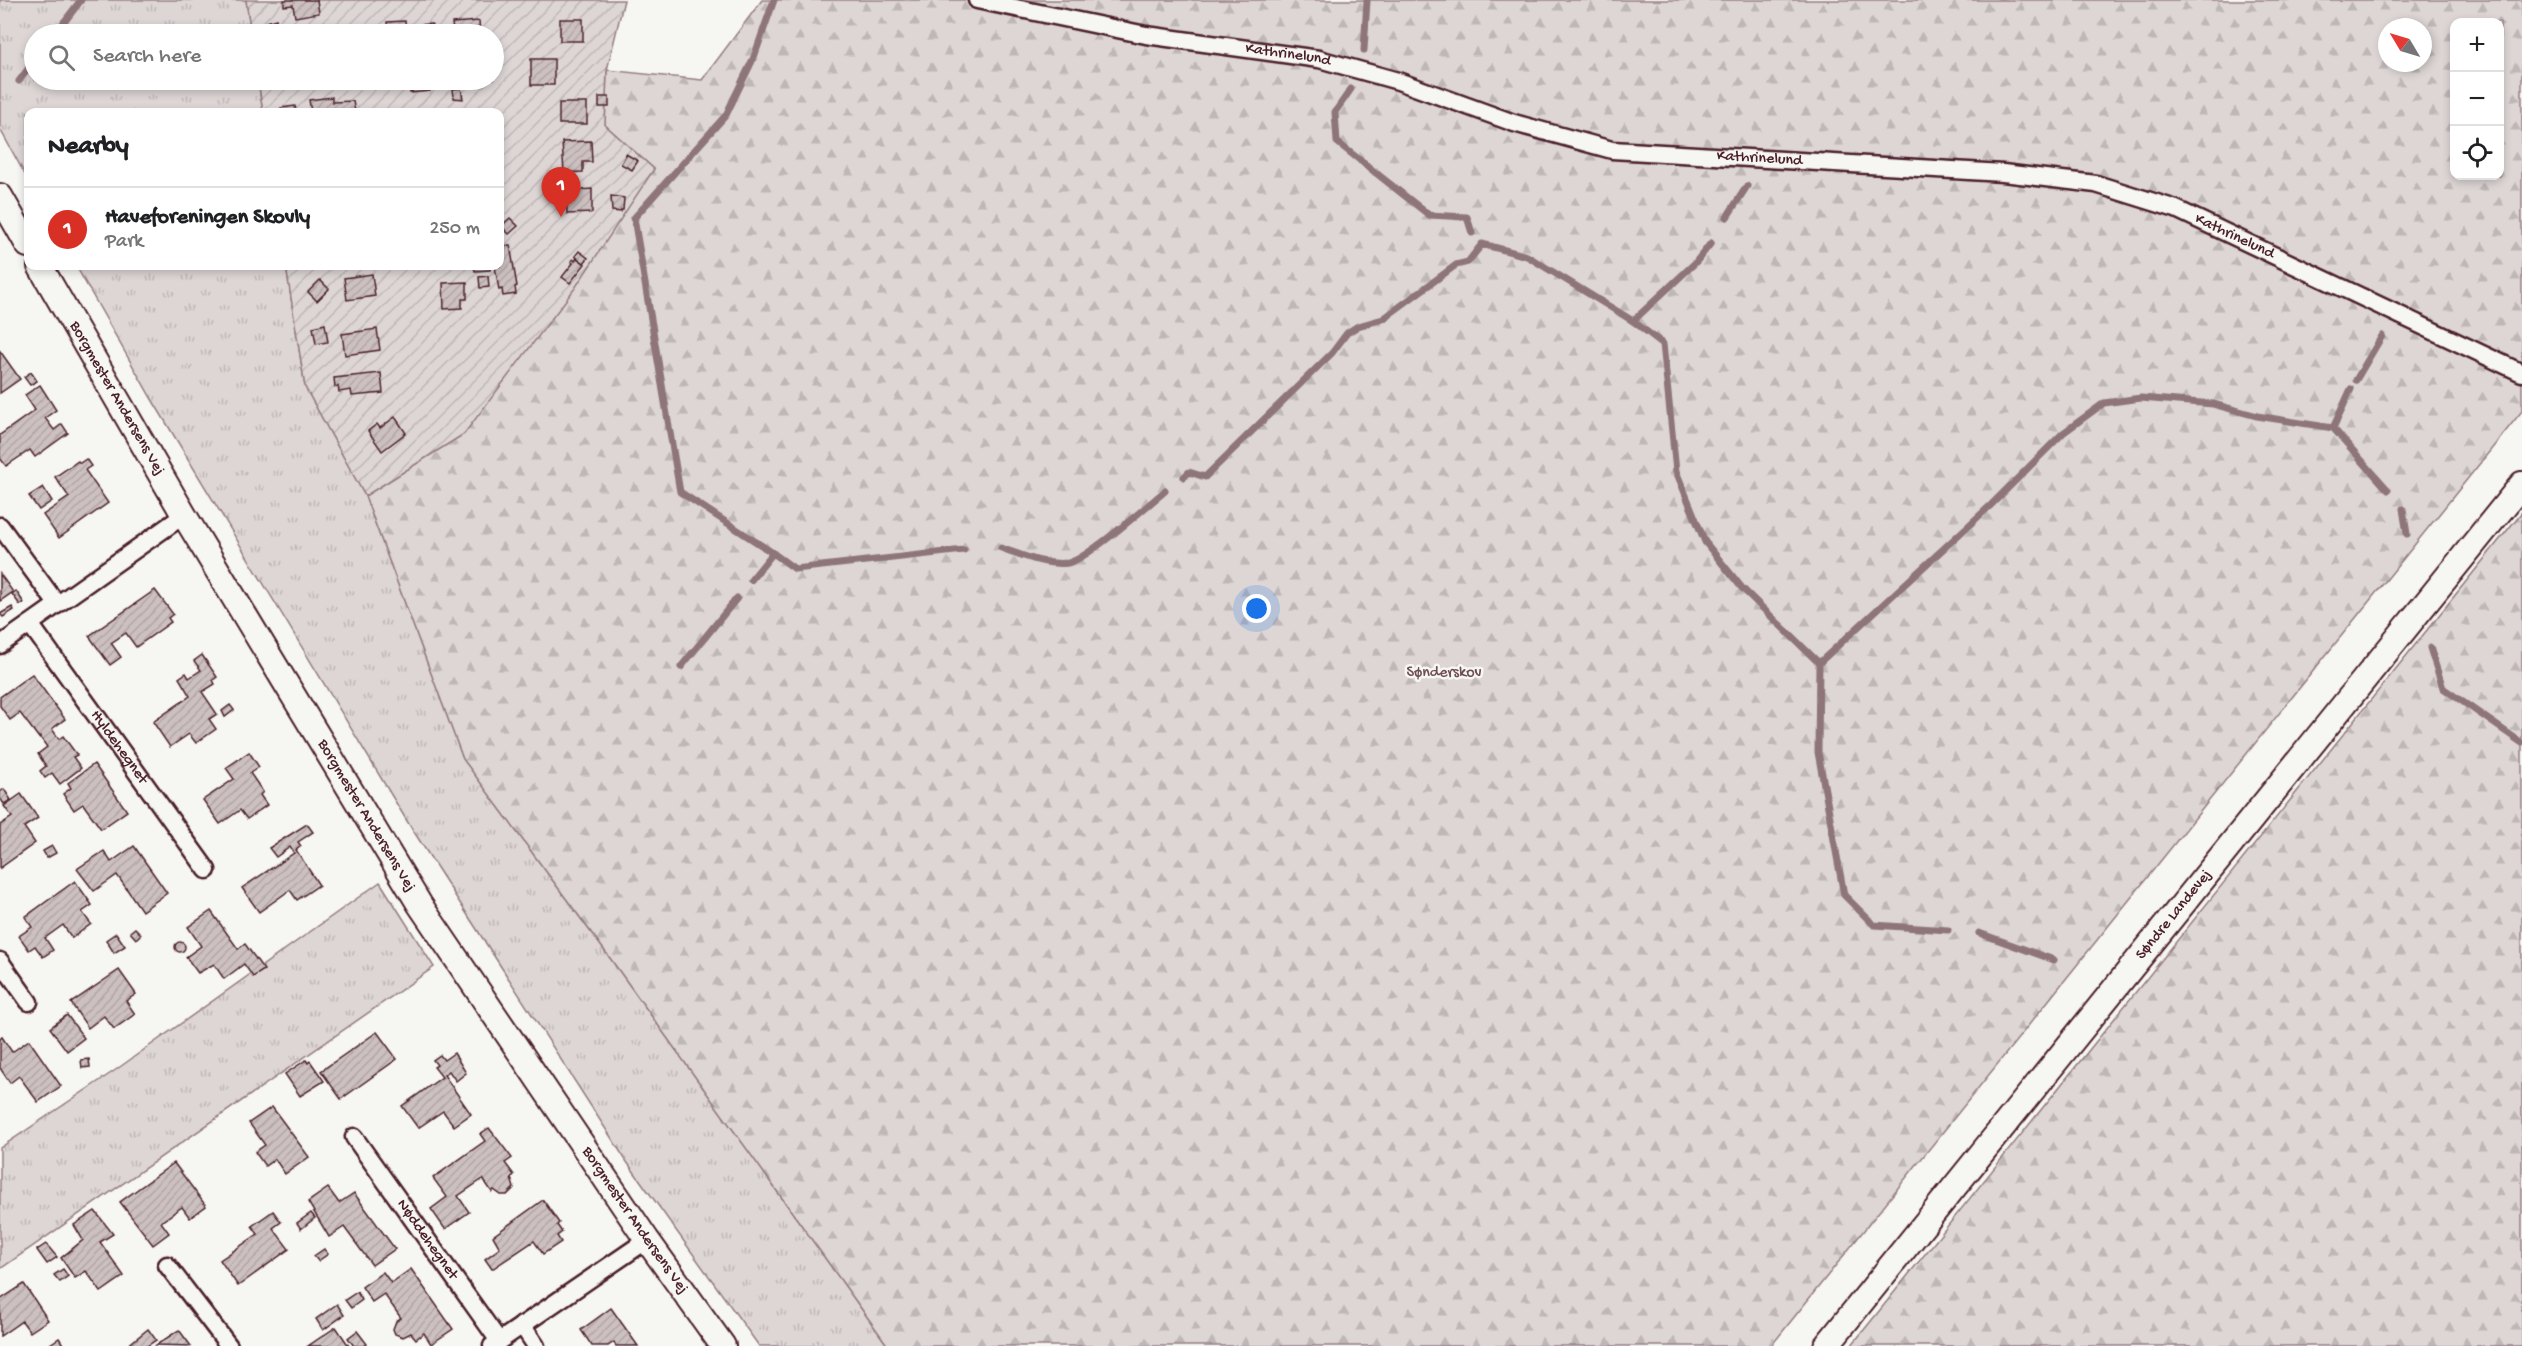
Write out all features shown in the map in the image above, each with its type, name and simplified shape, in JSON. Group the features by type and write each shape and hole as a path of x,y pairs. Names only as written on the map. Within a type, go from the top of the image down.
{"street":[{"name":"Kathrinelund","path":"977,0 1146,35 1319,59 1398,81 1514,123 1612,150 2003,173 2096,184 2176,209 2522,373"},
{"path":"0,196 24,238"},
{"name":"Borgmester Andersens Vej","path":"42,270 184,515 420,905 647,1240 723,1346"},
{"name":"Søndre Landevej","path":"1826,1346 2522,484"},
{"path":"0,645 184,515"},
{"path":"0,526 57,604"},
{"name":"Hyldehegnet","path":"30,624 207,870"},
{"path":"0,961 29,1002"},
{"name":"Nøddehegnet","path":"354,1137 496,1344 647,1240"},
{"path":"167,1265 229,1346"},
{"path":"522,1325 536,1346"}],"green space":[{"path":"0,0 246,0 250,24 24,24 24,90 260,90 262,108 24,108 24,173 0,129"},
{"path":"246,0 624,0 607,70 605,125 654,169 575,288 464,434 365,496 305,387 287,270 504,270 504,108 262,108 260,90 504,90 504,24 250,24"},
{"name":"Sønderskov","path":"762,0 2522,0 2522,411 1771,1346 888,1346 610,958 463,759 365,496 464,434 654,169 605,125 607,70 702,80"},
{"path":"78,270 287,270 305,387 365,496 463,759 610,958 888,1346 759,1346 627,1162 407,821 150,396"},
{"path":"2522,512 2522,1346 1851,1346"},
{"path":"380,882 434,967 0,1269 0,1148 117,1069"}],"building":[{"path":"284,0 317,0 319,13 295,17 293,5 284,6"},
{"path":"276,19 277,24 260,24"},
{"path":"560,19 583,19 583,41 560,41"},
{"path":"405,21 405,24 387,24 387,22"},
{"path":"479,21 479,24 452,24"},
{"path":"531,59 554,59 554,85 531,85"},
{"path":"410,90 430,90 430,91 410,93"},
{"path":"453,90 461,90 463,99 454,98"},
{"path":"332,97 332,102 353,101 354,108 310,108 309,100"},
{"path":"599,97 609,97 609,107 599,107"},
{"path":"559,103 587,103 587,124 559,124"},
{"path":"591,141 592,162 583,162 583,172 564,173 562,142"},
{"path":"626,154 638,161 632,170 621,164"},
{"path":"592,189 592,213 567,214 566,191"},
{"path":"611,196 624,198 621,212 612,211"},
{"path":"510,218 518,226 509,234 504,229 504,223"},
{"path":"510,245 517,286 515,287 516,294 503,296 502,289 499,290 496,270 504,270 504,246"},
{"path":"579,251 588,258 584,263 575,256"},
{"path":"577,258 585,264 570,283 562,277 573,263 571,261"},
{"path":"372,274 375,296 347,300 344,278"},
{"path":"488,276 489,287 480,288 479,277"},
{"path":"320,280 329,289 317,301 308,292"},
{"path":"467,282 467,299 462,299 462,308 444,309 443,283"},
{"path":"325,324 328,342 316,344 313,327"},
{"path":"377,329 380,350 345,355 342,334"},
{"path":"0,351 20,379 0,393"},
{"path":"31,372 37,381 30,385 24,377"},
{"path":"381,373 383,393 352,396 351,390 339,392 338,386 335,387 334,378"},
{"path":"40,385 56,410 45,418 54,430 62,424 68,433 35,457 30,450 6,466 0,458 0,435 35,410 25,395"},
{"path":"395,417 406,433 382,451 368,431 377,424 380,428"},
{"path":"86,459 91,466 85,470 108,503 59,538 43,515 69,497 55,477 78,461 80,463"},
{"path":"43,487 52,501 39,510 29,496"},
{"path":"0,574 13,592 0,601"},
{"path":"155,590 173,614 168,618 171,622 136,647 126,633 111,643 121,657 110,665 89,636"},
{"path":"16,591 24,603 20,605 12,594"},
{"path":"12,607 14,610 3,617 0,614"},
{"path":"202,655 217,677 213,680 215,684 202,692 217,714 209,719 216,729 196,743 189,734 170,747 153,722 190,696 179,678 186,673 189,678 201,670 194,661"},
{"path":"32,674 65,719 52,729 59,739 63,736 77,755 73,757 81,768 60,784 52,773 45,778 40,771 46,766 38,754 47,747 40,737 20,713 10,720 0,706 0,697"},
{"path":"230,705 234,710 225,717 222,711"},
{"path":"249,752 259,767 250,773 263,792 260,795 267,805 247,819 240,810 220,824 203,800 234,779 226,768"},
{"path":"94,764 127,811 101,829 83,804 74,810 63,794 71,788 68,783"},
{"path":"4,789 11,800 4,804 0,798 0,792"},
{"path":"21,794 38,818 24,827 35,843 0,868 0,825 12,817 4,806"},
{"path":"307,824 313,832 298,842 301,846 296,850 319,885 297,900 290,890 259,912 242,888 294,853 290,847 276,857 269,848"},
{"path":"52,846 56,853 47,858 43,851"},
{"path":"134,846 167,893 142,911 117,875 94,891 77,869 104,851 111,862"},
{"path":"75,881 92,905 82,912 91,924 72,938 63,925 45,938 53,950 43,957 35,946 29,950 19,936 32,927 25,917"},
{"path":"211,911 238,949 245,944 264,970 253,977 244,964 224,979 214,964 198,973 186,957 201,946 188,927"},
{"path":"135,928 141,934 136,939 130,932"},
{"path":"116,933 125,946 114,953 106,940"},
{"path":"180,942 184,943 184,951 180,952 176,951 175,947 176,943"},
{"path":"119,970 136,994 126,1001 135,1014 114,1029 104,1016 88,1028 71,1003"},
{"path":"67,1015 84,1038 67,1051 50,1028"},
{"path":"377,1032 397,1059 341,1099 321,1071"},
{"path":"2,1037 12,1052 29,1040 61,1086 38,1102 19,1076 10,1083 0,1068 0,1039"},
{"path":"454,1053 466,1073 456,1081 449,1071 444,1075 471,1114 454,1126 443,1111 418,1128 402,1106 442,1077 434,1067 437,1065 433,1060 440,1055 444,1060"},
{"path":"89,1059 90,1067 82,1068 81,1060"},
{"path":"306,1060 308,1063 310,1061 324,1081 300,1096 285,1074"},
{"path":"272,1107 309,1157 285,1174 275,1159 265,1166 255,1152 265,1145 249,1123"},
{"path":"489,1128 512,1158 505,1163 514,1175 511,1178 514,1188 507,1195 501,1195 494,1190 492,1192 483,1179 458,1196 469,1212 445,1229 431,1209 447,1197 433,1178 485,1141 480,1134"},
{"path":"174,1163 206,1206 190,1218 182,1207 161,1222 169,1233 153,1245 120,1202"},
{"path":"328,1188 339,1203 354,1193 395,1249 372,1265 344,1227 329,1237 308,1202"},
{"path":"543,1200 559,1223 557,1225 562,1232 557,1236 561,1242 543,1254 534,1241 492,1269 485,1259 500,1248 493,1236"},
{"path":"95,1211 113,1234 100,1242 124,1276 101,1292 86,1271 75,1278 61,1258 83,1240 74,1225"},
{"path":"273,1211 281,1222 273,1228 289,1249 238,1286 220,1260 258,1234 252,1226"},
{"path":"311,1213 315,1218 301,1229 297,1223"},
{"path":"46,1244 57,1257 47,1264 37,1250"},
{"path":"324,1249 328,1254 318,1261 314,1256"},
{"path":"63,1269 68,1276 60,1282 54,1275"},
{"path":"411,1269 453,1329 431,1344 424,1333 416,1339 411,1333 403,1337 395,1334 393,1329 396,1321 401,1318 384,1294 372,1302 362,1287 383,1272 391,1283"},
{"path":"24,1284 48,1320 30,1332 22,1321 0,1336 0,1300"},
{"path":"357,1292 362,1300 351,1308 345,1300"},
{"path":"337,1304 344,1315 323,1330 316,1319"},
{"path":"611,1308 638,1346 616,1346 614,1342 608,1346 592,1346 581,1330"},
{"path":"336,1327 349,1346 308,1346"},
{"path":"148,1329 156,1340 147,1346 127,1346"},
{"path":"179,1330 191,1346 156,1345"},
{"path":"357,1331 367,1344 364,1346 354,1346 348,1338"},
{"path":"59,1338 64,1346 50,1344"}],"waterway":[{"path":"63,24 81,0"},
{"path":"751,580 773,553 680,492 634,218 726,115 754,57 774,0"},
{"path":"1364,50 1367,0"},
{"path":"19,81 24,74"},
{"path":"1351,89 1335,112 1337,142 1429,215 1467,217 1472,233"},
{"path":"1727,217 1747,186"},
{"path":"1633,321 1696,262 1711,243"},
{"path":"1184,477 1189,472 1205,477 1332,353 1347,333 1358,326 1383,319 1456,265 1468,262 1482,244 1527,256 1633,321 1663,344 1676,471 1705,542 1742,588 1819,663 1818,752 1844,895 1874,925 1948,930"},
{"path":"2356,380 2382,336"},
{"path":"2333,428 2351,389"},
{"path":"1819,663 1991,505 2063,433 2104,403 2141,398 2213,404 2257,416 2333,428 2388,490"},
{"path":"1001,548 1025,557 1059,564 1077,560 1102,543 1165,491"},
{"path":"2403,509 2407,534"},
{"path":"773,553 795,569 964,550"},
{"path":"681,667 737,598"},
{"path":"2430,648 2443,688 2522,743"},
{"path":"1979,933 2054,960"}],"place":[{"name":"Haveforeningen Skovly","path":"561,217"}]}
